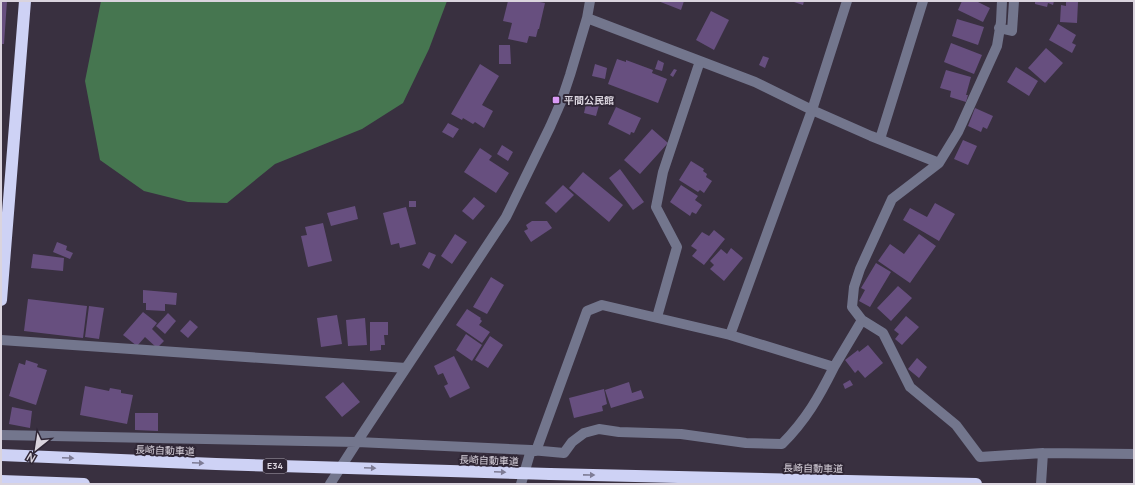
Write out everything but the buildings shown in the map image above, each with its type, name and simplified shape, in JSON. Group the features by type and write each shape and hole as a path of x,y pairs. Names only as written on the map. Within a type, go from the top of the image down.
{"highway":[{"path":"1,300 25,1"},
{"name":"長崎自動車道","path":"1,455 224,464 550,474 976,484"},
{"path":"1,481 84,484"}],"street":[{"path":"330,484 506,217 561,102 590,1"},
{"path":"730,335 812,110 847,1"},
{"path":"880,139 923,1"},
{"path":"1002,1 997,46 958,132 939,163 892,200 860,269 854,287 852,307 862,320 883,333 910,387 956,425 980,457 1043,453 1134,454"},
{"path":"999,28 1012,30 1014,1"},
{"path":"586,18 755,82 812,110 939,163"},
{"path":"657,317 676,247 656,207 663,172 700,61"},
{"path":"521,484 587,311 602,304 730,335 834,367"},
{"path":"1,435 357,442 533,450 564,453 572,442 584,432 599,429 618,432 681,434 746,443 782,444 795,431 818,400 834,367 862,320"},
{"path":"1,340 406,368"},
{"path":"1041,484 1043,453"}],"green space":[{"path":"101,1 447,1 429,49 403,103 362,129 275,164 227,203 188,202 144,191 100,160 85,81"}],"place":[{"name":"平間公民館","path":"556,100"}]}
